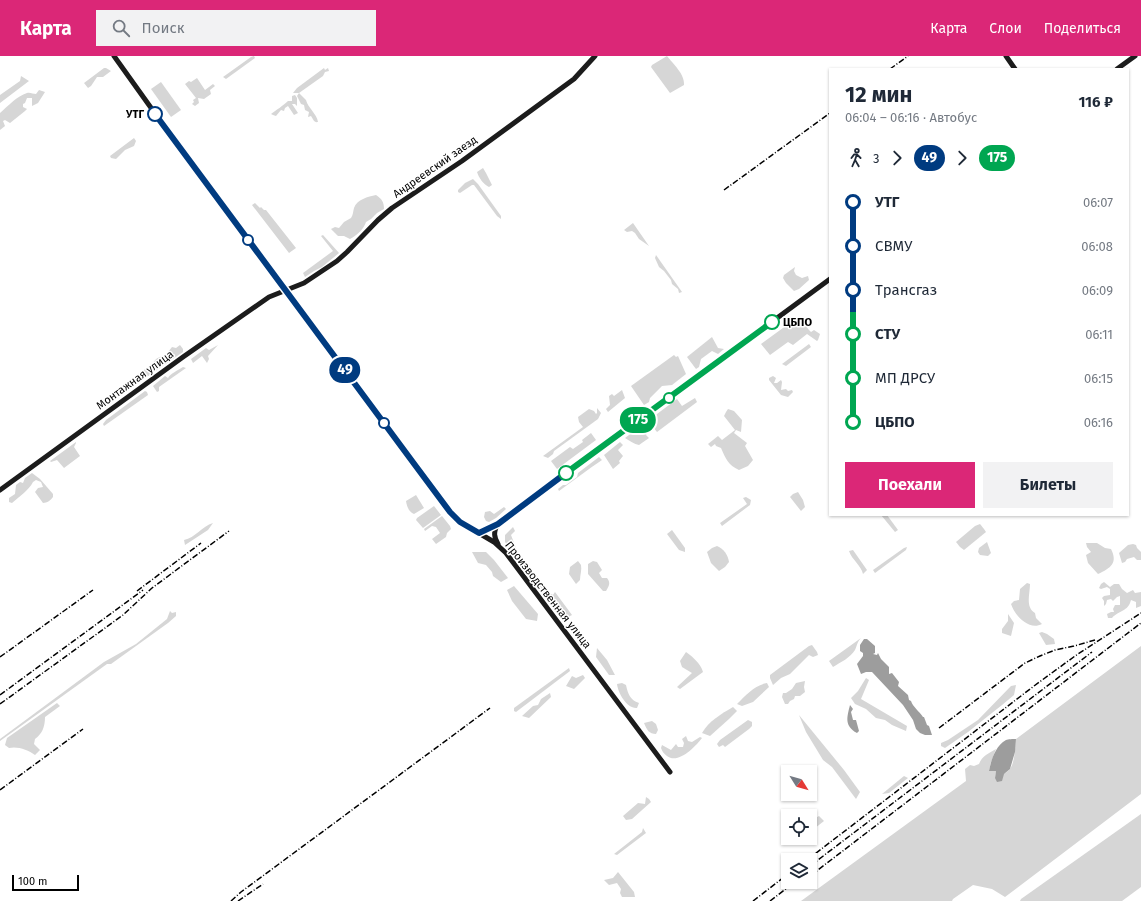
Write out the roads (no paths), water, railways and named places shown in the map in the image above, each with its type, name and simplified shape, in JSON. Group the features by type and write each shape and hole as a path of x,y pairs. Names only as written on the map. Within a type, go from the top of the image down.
{"main road":[{"name":"Производственная улица","path":"114,56 146,102 450,512 460,522 500,547 506,553 670,772"},
{"name":"Андреевский заезд","path":"285,290 304,283 338,259 392,208 462,161 574,79 596,56"},
{"path":"1006,56 1014,68"},
{"path":"1118,68 1135,56"},
{"path":"479,533 498,524 829,280"},
{"name":"Монтажная улица","path":"0,490 229,325 269,297 285,290"},
{"path":"498,524 494,534 500,547"}],"railway":[{"path":"891,68 908,56"},
{"path":"724,190 829,114"},
{"path":"0,704 123,615 152,588 229,531"},
{"path":"137,591 201,543"},
{"path":"0,657 93,590"},
{"path":"0,695 143,590"},
{"path":"816,853 1034,686 1075,656 1141,613"},
{"path":"817,871 1141,623"},
{"path":"939,728 1025,663 1055,650 1095,640"},
{"path":"817,861 1092,652"},
{"path":"231,901 241,892 490,708"},
{"path":"0,790 83,729"},
{"path":"753,901 781,879"},
{"path":"238,901 263,884"},
{"path":"770,901 786,889"}],"place":[{"name":"УТГ","path":"155,114"},
{"name":"ЦБПО","path":"772,322"}]}
